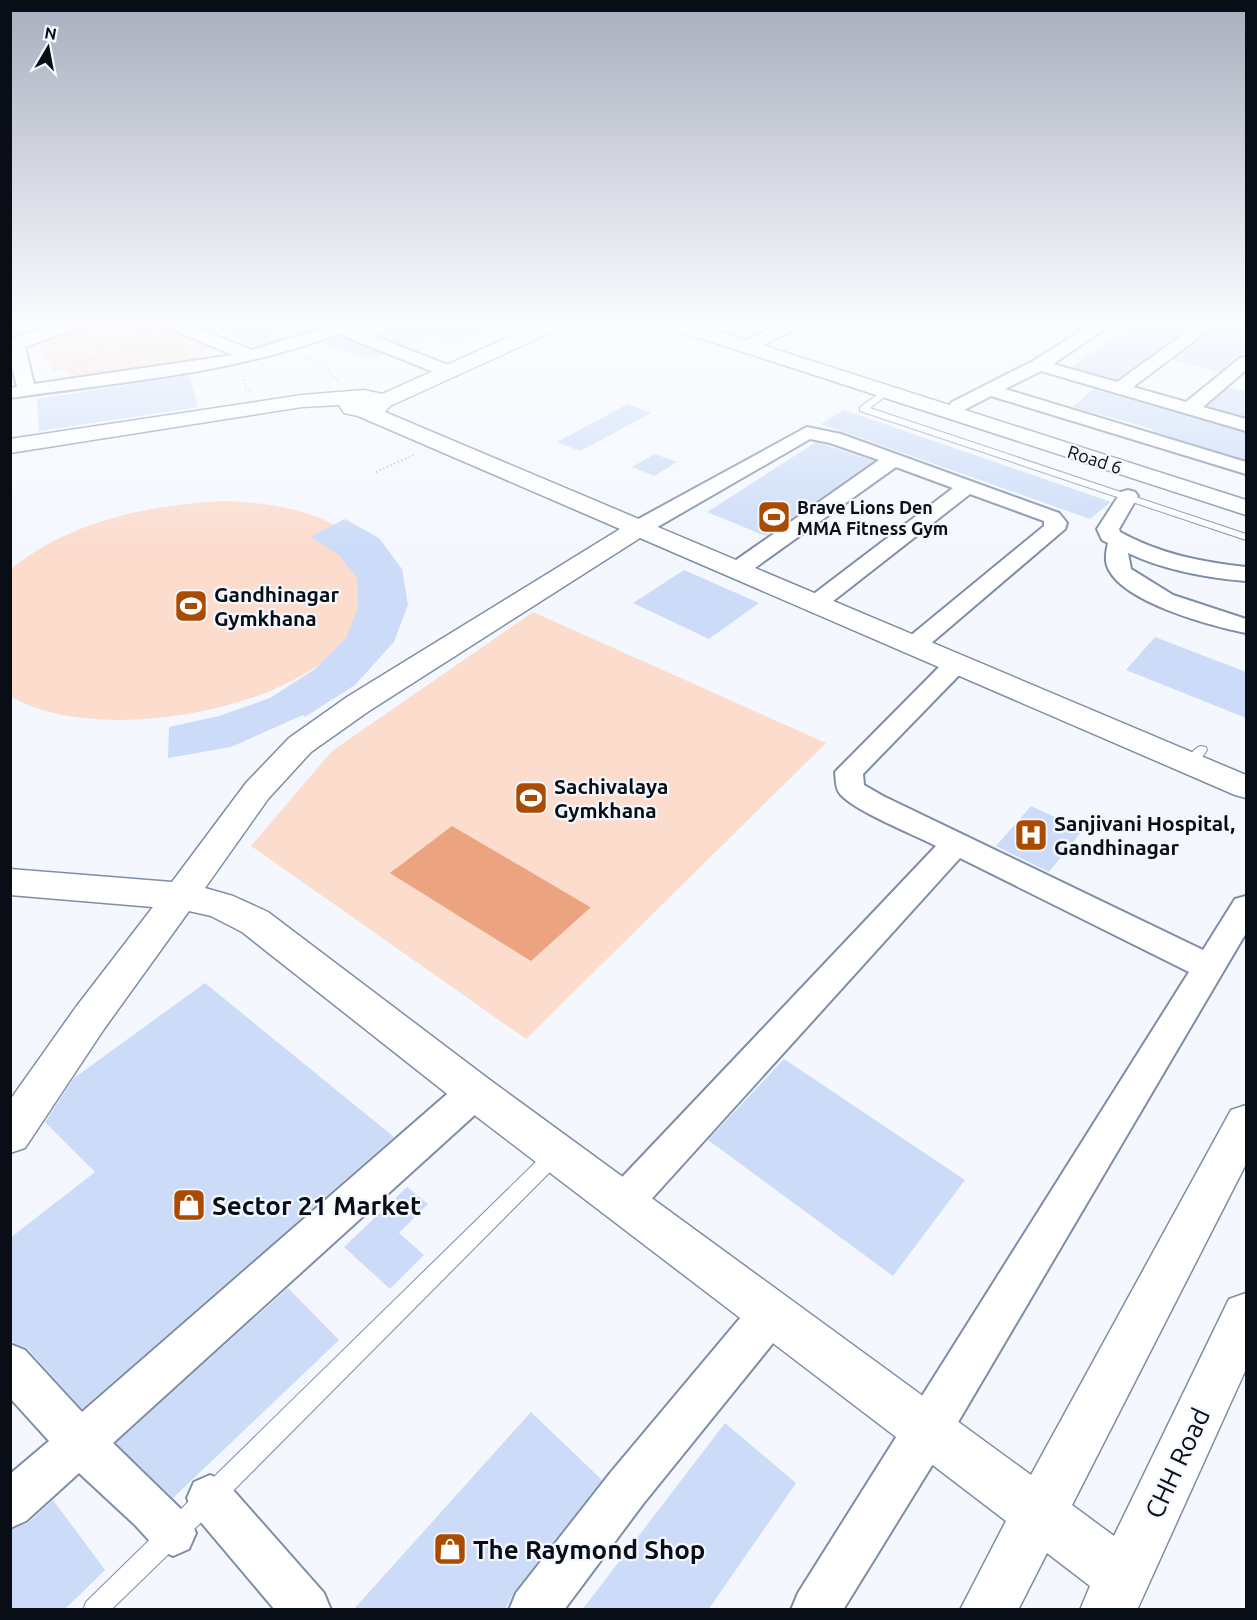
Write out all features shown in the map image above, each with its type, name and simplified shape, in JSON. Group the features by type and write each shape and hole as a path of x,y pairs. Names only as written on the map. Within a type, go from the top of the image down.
{"street":[{"path":"10,458 35,448 207,421 366,403 379,398"},
{"name":"Road 6","path":"903,398 1246,508"},
{"name":"Road 6","path":"930,398 1246,498"},
{"path":"958,406 978,398"},
{"path":"1015,398 1246,468"},
{"path":"1152,398 1246,425"},
{"path":"1189,409 1203,398"},
{"path":"366,403 440,442 646,524"},
{"path":"366,403 1196,757 1246,787"},
{"path":"10,1136 90,1018 257,791 300,746 358,704 646,524 807,433 834,438 894,459 1052,518 1056,523 1054,529 921,640"},
{"path":"10,446 35,448"},
{"path":"744,566 894,459"},
{"path":"822,599 968,486"},
{"path":"1128,496 1108,530 1110,535 1196,568 1246,574"},
{"path":"1119,540 1116,557 1119,569 1128,579 1177,607 1246,626"},
{"path":"921,640 956,664 1196,757 1246,769"},
{"path":"956,664 849,772 850,789 956,844 1210,968"},
{"path":"623,1203 956,844"},
{"path":"10,866 142,880 181,896"},
{"path":"10,882 181,896 220,905 255,922 556,1154 1039,1513 1116,1593"},
{"path":"815,1610 928,1430 1246,907"},
{"path":"10,1505 475,1092"},
{"path":"988,1610 1246,1123"},
{"path":"533,1610 627,1488 771,1313"},
{"name":"CHH Road","path":"1116,1593 1246,1316"},
{"path":"10,1365 80,1443 151,1509 173,1533"},
{"path":"210,1498 307,1610"}],"lane":[{"path":"878,398 863,409 1246,537"},
{"path":"94,1610 556,1154"}],"path":[{"path":"358,398 366,403"},
{"path":"376,472 440,442"}],"shaded area":[{"name":"Gandhinagar Gymkhana","path":"223,501 277,506 294,510 327,521 358,540 367,617 331,655 295,680 258,696 216,708 172,716 127,720 84,718 45,711 11,697 11,569 34,552 58,539 111,518 167,507"},
{"name":"Sachivalaya Gymkhana","path":"533,612 826,743 526,1039 251,846 332,751"},
{"path":"452,826 591,907 531,961 390,873"}],"building":[{"path":"195,398 198,407 39,431 37,399"},
{"path":"1083,398 1123,398 1246,433 1246,460 1152,431 1153,429 1073,407"},
{"path":"1217,398 1246,398 1246,417 1208,406"},
{"path":"628,404 651,413 580,451 557,442"},
{"path":"844,410 1111,502 1090,519 821,424"},
{"path":"816,442 874,461 766,536 707,512"},
{"path":"655,454 677,462 654,476 632,467"},
{"path":"345,519 379,538 402,569 408,605 394,642 355,685 305,717 303,715 231,747 168,758 169,727 219,716 270,698 315,669 346,638 358,607 357,578 338,554 310,537"},
{"path":"684,570 759,603 709,639 633,603"},
{"path":"1155,637 1246,672 1246,718 1126,670"},
{"path":"1031,806 1083,830 1049,872 996,846"},
{"name":"Sector 21 Market","path":"205,983 394,1137 82,1409 27,1348 15,1344 10,1338 10,1238 95,1172 45,1122 74,1078"},
{"path":"784,1059 965,1180 893,1276 708,1140"},
{"path":"407,1187 428,1204 399,1233 424,1255 390,1289 344,1247"},
{"path":"288,1288 339,1340 173,1498 116,1443"},
{"path":"531,1412 602,1480 514,1592 505,1610 353,1610"},
{"path":"725,1423 796,1483 708,1610 582,1610"},
{"path":"53,1500 105,1570 64,1610 10,1610 10,1530 28,1523"}],"place":[{"name":"Brave Lions Den MMA Fitness Gym","path":"774,517"},
{"name":"Gandhinagar Gymkhana","path":"191,606"},
{"name":"Sachivalaya Gymkhana","path":"531,798"},
{"name":"Sanjivani Hospital, Gandhinagar","path":"1031,835"},
{"name":"Sector 21 Market","path":"189,1205"},
{"name":"The Raymond Shop","path":"450,1549"}]}
